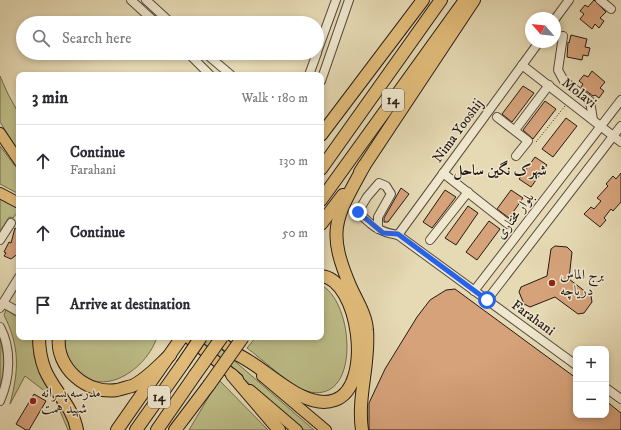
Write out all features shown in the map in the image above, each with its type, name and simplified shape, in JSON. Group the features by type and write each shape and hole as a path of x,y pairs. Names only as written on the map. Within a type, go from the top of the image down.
{"highway":[{"path":"324,130 423,0"},
{"name":"14","path":"324,165 442,0"},
{"name":"14","path":"324,196 464,0"},
{"path":"324,220 364,166 474,0"},
{"path":"362,430 361,406 368,340 367,328 364,317 343,269 336,247 336,232 339,217 345,202 364,166"},
{"path":"236,354 248,359 298,395 311,401 322,402 335,400 346,393 354,383 357,369 355,325 348,299 344,292 338,284 324,277"},
{"path":"39,340 45,371 66,404 77,430"},
{"path":"60,340 61,358 69,371 81,381 90,386 101,389 116,390 134,385 170,355"},
{"path":"117,430 180,340"},
{"name":"14","path":"136,430 199,340"},
{"name":"14","path":"157,430 220,340"},
{"path":"175,430 241,340"},
{"path":"232,375 279,430"},
{"path":"185,430 209,385"}],"main road":[{"path":"0,133 16,157"},
{"path":"0,193 16,201"},
{"path":"191,340 297,430"},
{"path":"220,340 326,430"}],"street":[{"path":"131,0 148,16"},
{"path":"146,0 163,16"},
{"path":"324,33 336,0"},
{"path":"324,72 349,0"},
{"path":"561,12 569,0"},
{"path":"600,0 611,9"},
{"path":"562,36 558,70 564,81 590,101 594,120"},
{"name":"Nima Yooshij","path":"398,234 534,48"},
{"path":"195,60 207,72"},
{"path":"213,60 227,72"},
{"path":"310,72 314,60"},
{"name":"Molavi","path":"522,65 621,142"},
{"path":"514,130 549,85"},
{"name":"بلوار مختاری","path":"474,291 600,125 621,100"},
{"path":"497,117 528,141 516,156"},
{"name":"بلوار مختاری","path":"487,300 621,126"},
{"path":"442,173 508,224"},
{"path":"378,229 378,217 391,194 386,186 379,183 366,197 358,212 378,229 383,233 398,234"},
{"path":"430,240 468,192"},
{"path":"0,240 11,223"},
{"name":"Farahani","path":"398,234 573,364"},
{"path":"16,282 2,306 16,311"},
{"path":"0,327 7,350 8,365 6,383 0,401"},
{"path":"609,390 621,398"}],"path":[{"path":"536,142 569,101"}],"green space":[{"path":"0,76 16,109 16,147 0,122"},
{"path":"0,146 16,167 16,192 0,184"},
{"path":"0,199 16,207 16,214 13,218 9,217 0,232"},
{"path":"324,288 332,295 341,312 346,331 347,352 344,370 335,385 322,392 303,390 247,348 254,340 324,340"},
{"path":"6,310 16,316 16,340 34,340 36,357 42,371 73,430 68,430 55,399 25,376 10,404 15,380 16,359 13,338 4,315"},
{"path":"0,337 5,363 0,391"},
{"path":"65,340 156,340 152,349 134,370 122,377 110,381 97,382 86,377 75,368 68,357"},
{"path":"198,340 210,340 314,430 304,430"},
{"path":"218,381 220,381 268,430 189,430"}],"building":[{"path":"594,0 606,12 600,18 604,21 599,28 595,24 592,29 580,19 584,14 580,11 585,5 588,7"},
{"path":"571,35 587,39 585,47 590,48 588,56 583,55 582,60 567,57 568,42 569,43"},
{"path":"592,71 605,82 600,88 604,91 599,98 595,95 593,96 581,87 583,84 579,81 584,75 588,77"},
{"path":"523,86 534,93 512,122 502,114"},
{"path":"545,101 556,109 533,139 523,130"},
{"path":"566,118 577,126 553,157 542,149"},
{"path":"535,157 547,165 531,187 519,179"},
{"path":"621,173 621,202 613,211 611,209 604,218 606,220 600,227 584,214 591,207 594,209 601,201 597,198 608,186 606,184 613,176 616,179"},
{"path":"401,188 409,194 388,222 384,222 384,218"},
{"path":"445,190 456,197 432,228 423,222"},
{"path":"511,190 523,198 509,218 497,209"},
{"path":"468,206 478,213 456,245 445,238"},
{"path":"489,221 500,229 477,260 466,252"},
{"path":"15,228 16,255 11,259 4,256 6,253 4,252 9,242 11,243"},
{"name":"برج الماس دریاچه","path":"555,246 567,247 572,252 569,279 591,296 592,302 584,313 578,314 555,297 530,307 524,304 519,292 521,287 547,276 551,249"},
{"path":"455,289 573,376 573,418 609,418 609,403 621,413 621,430 369,430 369,403 385,369 417,317 430,300 446,290"},
{"path":"34,394 46,401 29,430 26,430 16,424"}],"place":[{"name":"برج الماس دریاچه","path":"552,283"},
{"name":"مدرسه پسرانه شهید همت","path":"33,401"}],"district":[{"name":"شهرک نگین ساحل","path":"500,170"}],"route":[{"path":"358,212 383,233 398,234 487,300"}]}
